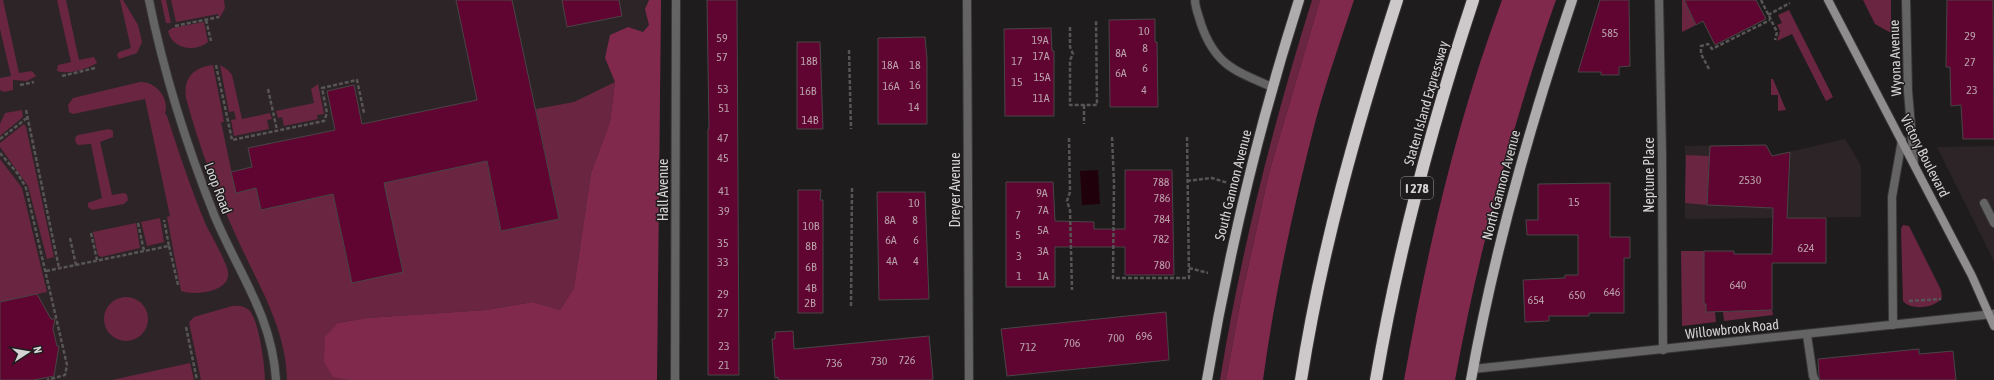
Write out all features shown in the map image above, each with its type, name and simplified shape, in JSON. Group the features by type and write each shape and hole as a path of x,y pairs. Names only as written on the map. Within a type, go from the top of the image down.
{"highway":[{"path":"1301,380 1324,266 1346,171 1376,63 1397,0"},
{"name":"Staten Island Expressway","path":"1376,380 1398,269 1415,194 1440,104 1473,0"}],"main road":[{"name":"South Gannon Avenue","path":"1207,380 1222,294 1245,191 1272,87 1299,0"},
{"name":"North Gannon Avenue","path":"1471,380 1493,270 1513,191 1540,97 1572,0"},
{"name":"Victory Boulevard","path":"1828,0 1972,276 1991,314 1994,326"}],"street":[{"name":"Loop Road","path":"149,0 155,30 180,119 198,174 222,234 258,304 267,328 276,380"},
{"name":"Hall Avenue","path":"675,380 676,0"},
{"name":"Dreyer Avenue","path":"966,0 969,380"},
{"path":"1195,0 1195,5 1208,43 1223,62 1241,74 1272,87"},
{"name":"Neptune Place","path":"1659,0 1662,155 1663,350"},
{"name":"Wyona Avenue","path":"1906,0 1908,91 1914,163"},
{"path":"1893,325 1892,197 1902,140"},
{"path":"1984,203 1994,223"},
{"name":"Willowbrook Road","path":"1473,369 1807,335 1991,314"},
{"path":"1807,335 1813,376 1816,380"}],"path":[{"path":"1761,0 1777,32 1775,40"},
{"path":"1768,15 1790,3"},
{"path":"174,26 219,17"},
{"path":"206,20 211,42"},
{"path":"1070,27 1070,47 1073,54 1070,60 1070,105 1097,105 1096,20"},
{"path":"1709,69 1701,54 1701,46 1708,44 1712,49 1770,20"},
{"path":"849,50 851,129"},
{"path":"216,65 232,140 324,121 327,113 322,88 357,80 364,113"},
{"path":"62,76 95,68"},
{"path":"20,85 34,82"},
{"path":"268,89 277,130"},
{"path":"1084,105 1084,124"},
{"path":"26,110 59,268"},
{"path":"0,139 27,118"},
{"path":"1112,137 1114,183 1113,278 1189,278 1187,135"},
{"path":"1069,138 1070,192 1067,201 1070,210 1072,290"},
{"path":"0,153 18,174 26,188 67,369 63,376 47,380"},
{"path":"1187,181 1212,178 1228,183"},
{"path":"851,306 852,188"},
{"path":"164,220 178,285"},
{"path":"138,223 144,251"},
{"path":"91,233 97,260"},
{"path":"70,238 76,265"},
{"path":"46,271 169,246"},
{"path":"1189,268 1208,273"},
{"path":"1909,301 1941,299"},
{"path":"186,327 197,380"}],"shaded area":[{"path":"0,0 661,0 657,380 0,380"},
{"path":"0,0 3,0 19,73 32,71 36,76 27,81 13,80 13,90 4,92 0,90 0,78 11,76 0,29"},
{"path":"57,0 66,0 79,60 94,57 97,63 77,71 57,71 58,65 71,62"},
{"path":"120,0 123,0 138,25 142,42 137,53 119,59 117,55 119,52 131,48"},
{"path":"161,0 166,0 171,23 166,23"},
{"path":"171,0 224,0 225,8 219,19 218,14 176,22"},
{"path":"649,0 661,0 657,380 351,380 333,377 324,362 325,337 338,323 367,318 486,310 533,302 560,310 574,288 591,173 610,122 615,82 605,58 610,35 628,27 643,32 649,25 645,9"},
{"path":"1312,0 1320,0 1269,173 1241,299 1226,380 1220,380 1228,332 1259,188 1284,94"},
{"path":"1320,0 1354,0 1320,104 1300,183 1279,281 1263,380 1226,380 1241,299 1269,173"},
{"path":"1502,0 1556,0 1525,94 1498,188 1464,332 1455,380 1404,380 1444,188 1471,93"},
{"path":"1682,0 1691,0 1686,3 1696,25 1682,32"},
{"path":"1863,0 1891,0 1891,33 1875,24"},
{"path":"1789,10 1833,97 1826,101 1792,34 1777,41 1780,31 1777,25 1782,23 1778,15"},
{"path":"204,22 208,42 203,45 191,48 185,47 174,42 170,37 168,31 172,28"},
{"path":"213,65 224,122 221,122 236,193 256,188 261,210 348,191 336,209 352,282 403,271 387,199 369,186 459,167 484,148 501,231 559,219 536,109 574,102 615,82 610,122 591,173 574,288 560,310 533,302 486,310 367,318 338,323 351,380 287,380 282,342 270,307 229,221 196,134 186,98 186,85 191,75 200,68"},
{"path":"220,65 228,70 232,75 242,119 270,113 272,119 267,120 269,129 234,136 231,120 236,119 234,111 229,112"},
{"path":"1771,79 1773,79 1786,110 1778,111 1778,95 1771,95"},
{"path":"140,82 146,82 156,87 163,96 166,107 165,113 190,184 206,225 227,268 227,279 224,284 210,291 194,293 181,291 167,217 170,216 145,99 73,114 69,112 68,105 73,98"},
{"path":"318,84 324,114 317,115 318,119 284,126 282,117 278,118 276,111 314,103 311,89"},
{"path":"22,110 23,117 0,136 0,124 5,113"},
{"path":"24,124 26,127 54,257 47,259 28,186 0,147 0,143"},
{"path":"109,129 113,131 113,137 100,142 112,195 124,193 127,195 128,200 124,204 92,210 88,207 88,203 102,198 91,144 78,145 75,138 78,135"},
{"path":"1845,139 1861,168 1861,217 1685,219 1685,146 1766,145 1772,156"},
{"path":"1994,146 1994,261 1937,147"},
{"path":"1686,155 1709,156 1707,205 1685,203"},
{"path":"0,159 22,188 47,292 0,302"},
{"path":"1098,170 1100,204 1082,205 1080,171"},
{"path":"160,218 164,242 147,246 141,222"},
{"path":"136,223 140,248 101,257 98,255 93,232"},
{"path":"1903,225 1909,226 1941,290 1942,298 1929,306 1911,306 1903,301 1901,229"},
{"path":"1681,251 1704,251 1704,304 1706,304 1706,312 1715,312 1716,322 1682,326"},
{"path":"122,297 130,297 142,303 148,315 148,323 142,335 130,341 122,341 110,335 104,323 104,315 110,303"},
{"path":"232,306 246,308 253,315 261,344 265,380 201,380 189,322 194,317"},
{"path":"1732,310 1772,310 1773,315 1724,321 1723,312 1732,312"},
{"path":"190,363 194,380 112,380"}],"building":[{"path":"456,0 512,0 559,219 501,231 487,161 384,183 403,272 352,283 333,194 261,210 256,188 236,193 231,172 252,167 248,148 335,130 327,91 354,85 362,124 477,100"},
{"path":"562,0 619,0 622,16 567,27"},
{"path":"707,0 737,0 739,375 708,375 709,129"},
{"path":"1600,0 1629,0 1630,66 1619,67 1619,75 1601,75 1601,72 1578,72"},
{"path":"1684,0 1756,0 1766,19 1715,45 1703,21 1696,25"},
{"path":"1947,0 1993,0 1994,139 1963,139 1961,105 1951,106 1950,67 1946,67"},
{"path":"1155,19 1155,42 1157,42 1158,107 1110,107 1109,20"},
{"path":"1051,28 1052,51 1054,51 1054,116 1005,116 1004,29"},
{"path":"925,37 927,59 927,124 878,124 878,38"},
{"path":"797,42 820,42 823,129 797,129"},
{"path":"1766,145 1772,156 1790,152 1787,218 1826,218 1826,263 1772,263 1772,310 1706,312 1706,304 1704,304 1704,251 1734,251 1734,254 1772,254 1773,208 1707,205 1710,146"},
{"path":"1125,170 1172,170 1174,275 1125,275 1125,247 1055,247 1055,287 1006,287 1006,182 1053,182 1055,221 1094,222 1094,229 1125,229"},
{"path":"1610,183 1610,237 1630,237 1630,258 1624,258 1624,313 1589,313 1589,316 1549,316 1549,321 1525,322 1523,280 1565,278 1565,275 1578,275 1578,235 1527,235 1526,220 1538,220 1538,184"},
{"path":"798,190 821,190 820,200 823,200 823,313 798,313"},
{"path":"877,192 925,192 929,299 879,300"},
{"path":"37,294 51,319 55,319 53,329 57,346 59,346 54,376 34,380 0,380 0,302"},
{"path":"1166,312 1169,360 1007,376 1001,329"},
{"path":"793,331 794,349 929,336 933,378 932,380 778,380 778,377 775,378 772,339 775,339 775,332"},
{"path":"1919,349 1919,354 1953,351 1956,380 1820,380 1818,359"}]}
